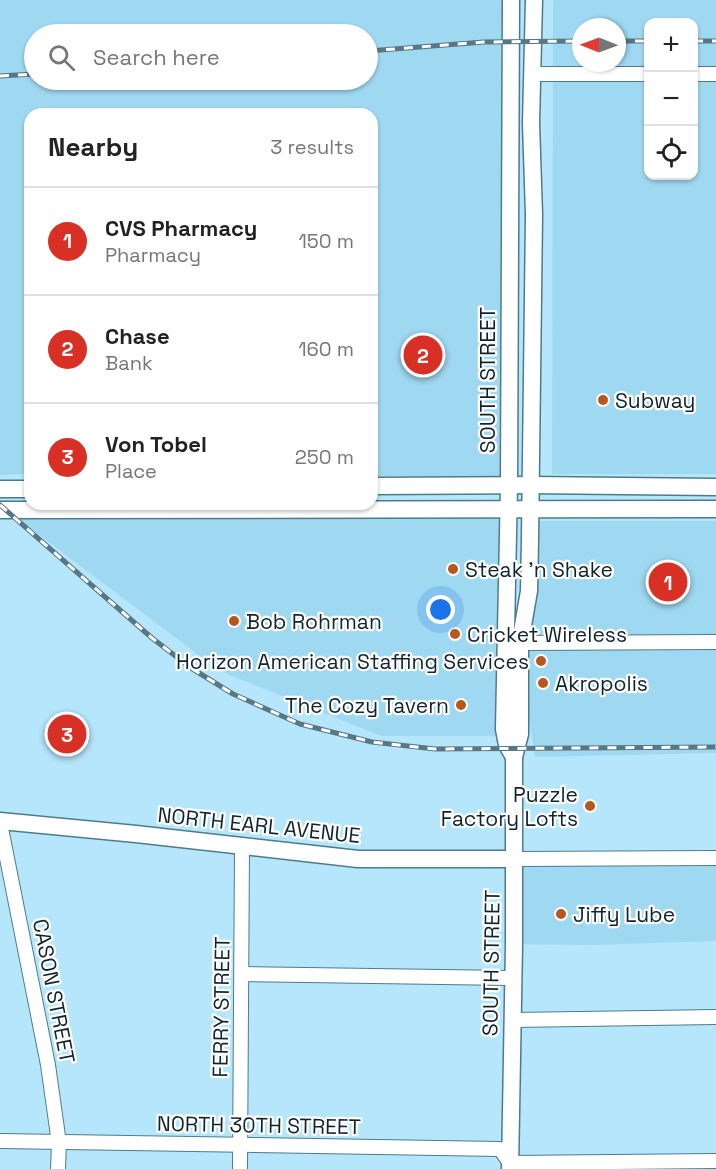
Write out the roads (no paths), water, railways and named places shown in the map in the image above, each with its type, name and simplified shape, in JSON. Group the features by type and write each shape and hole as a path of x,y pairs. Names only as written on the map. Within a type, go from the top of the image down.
{"main road":[{"name":"SOUTH STREET","path":"512,0 504,736 514,757"},
{"name":"SOUTH STREET","path":"510,1166 514,757 520,734 520,643 529,591 534,215 532,74 534,0"},
{"path":"378,486 530,484 716,487"},
{"path":"0,489 24,489"},
{"path":"0,510 716,509"},
{"name":"NORTH EARL AVENUE","path":"0,822 358,859 514,859"}],"street":[{"path":"532,74 644,74"},
{"path":"698,74 716,74"},
{"path":"520,643 715,642"},
{"name":"CASON STREET","path":"0,822 48,1065 59,1143 58,1169"},
{"name":"FERRY STREET","path":"240,1169 242,846"},
{"path":"514,859 716,858"},
{"path":"242,974 513,978"},
{"path":"512,1020 716,1017"},
{"name":"NORTH 30TH STREET","path":"0,1142 499,1149 510,1166"},
{"path":"510,1166 716,1161"}],"railway":[{"path":"378,50 484,42 572,41"},
{"path":"626,41 644,41"},
{"path":"698,41 716,41"},
{"path":"0,76 24,75"},
{"path":"0,505 152,638 191,668 233,694 300,724 372,742 435,749 716,747"}],"place":[{"name":"Chase","path":"423,355"},
{"name":"Subway","path":"603,400"},
{"name":"Steak 'n Shake","path":"453,569"},
{"name":"CVS Pharmacy","path":"668,582"},
{"name":"Bob Rohrman","path":"234,621"},
{"name":"Cricket Wireless","path":"455,634"},
{"name":"Horizon American Staffing Services","path":"541,661"},
{"name":"Akropolis","path":"543,683"},
{"name":"The Cozy Tavern","path":"461,705"},
{"name":"Von Tobel","path":"67,734"},
{"name":"Puzzle Factory Lofts","path":"590,806"},
{"name":"Jiffy Lube","path":"561,914"}]}
